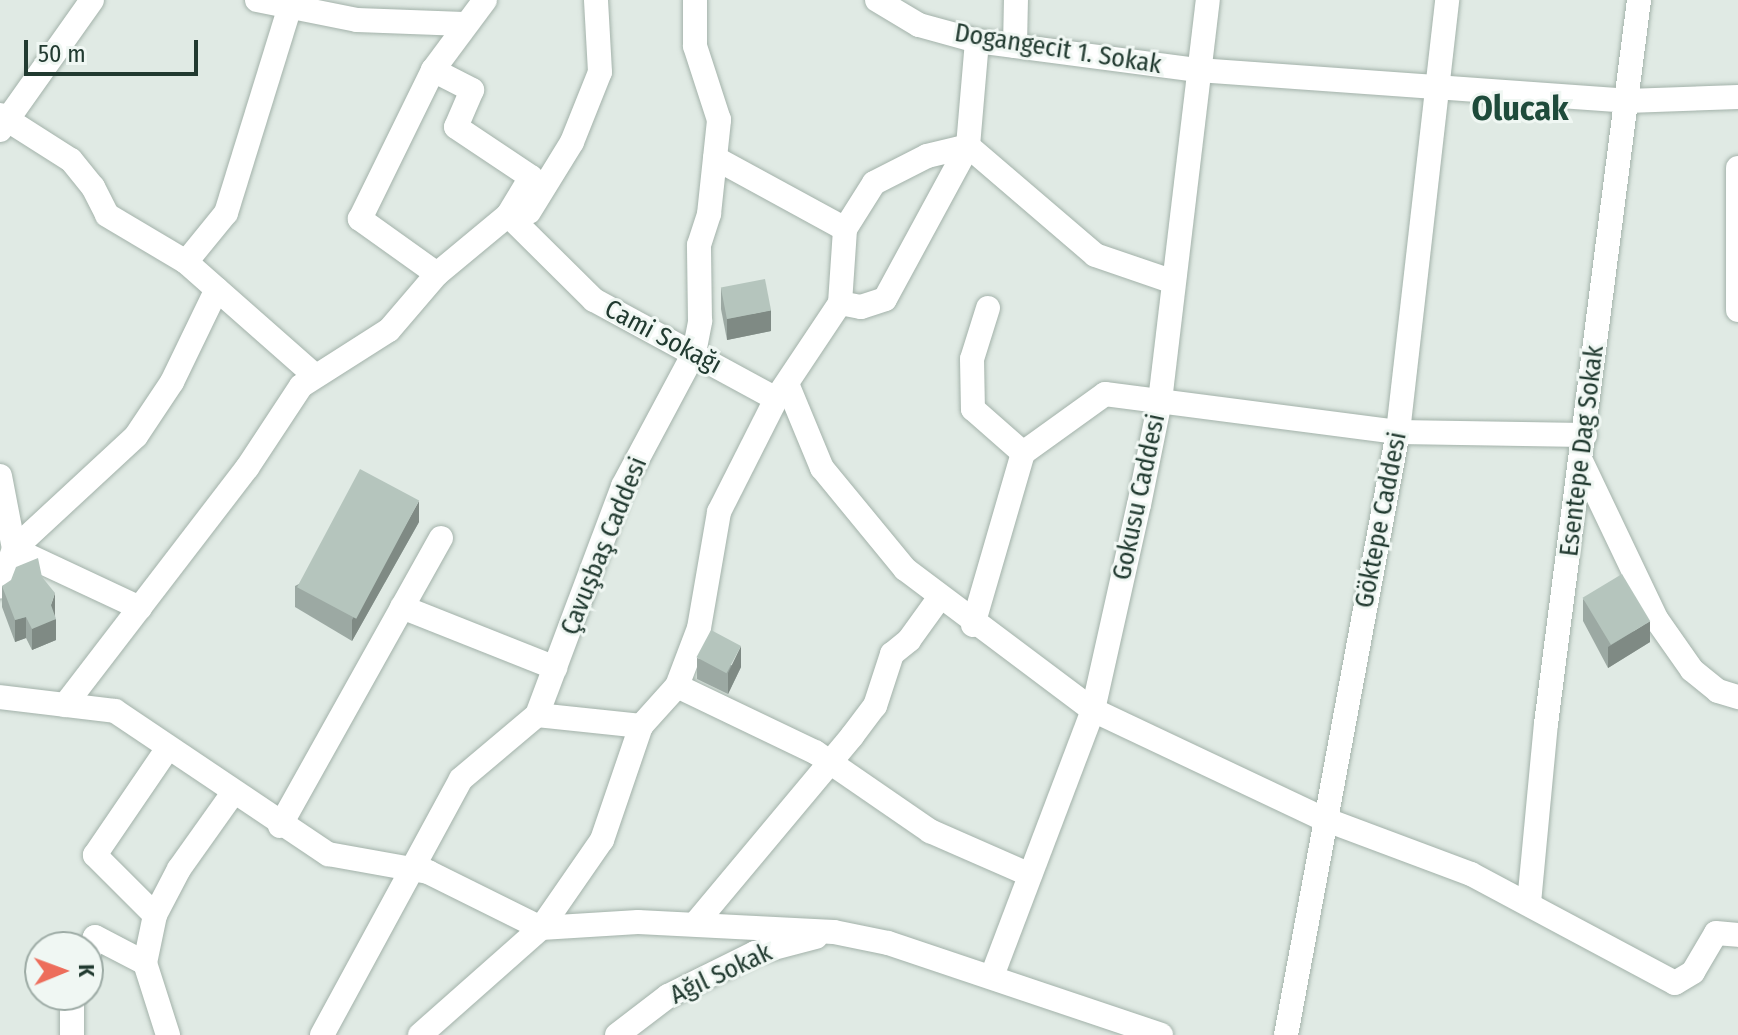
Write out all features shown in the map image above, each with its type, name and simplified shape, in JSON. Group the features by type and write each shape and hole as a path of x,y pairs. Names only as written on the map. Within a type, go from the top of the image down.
{"street":[{"path":"92,0 2,122 71,160 93,187 107,215 186,262 313,374"},
{"path":"257,0 357,20 464,24"},
{"path":"437,274 360,219 433,70 464,24 485,0"},
{"path":"65,705 313,374 389,330 437,274 514,221 572,142 600,72 596,0"},
{"name":"Çavuşbaş Caddesi","path":"322,1035 461,779 537,715 623,486 694,353 700,321 699,245 709,214 719,120 695,46 695,0"},
{"name":"Dogangecit 1. Sokak","path":"877,0 919,25 977,41 1198,70 1437,90 1627,101 1738,97"},
{"path":"1015,46 1016,0"},
{"name":"Gokusu Caddesi","path":"992,976 1093,710 1160,401 1208,0"},
{"name":"Göktepe Caddesi","path":"1286,1035 1398,432 1447,0"},
{"name":"Esentepe Dag Sokak","path":"1529,903 1546,724 1639,0"},
{"path":"186,262 226,213 290,6"},
{"path":"840,303 861,307 885,299 968,146 977,41"},
{"path":"433,70 472,90 456,127 531,177 514,221"},
{"path":"420,1035 541,928 602,840 641,726 677,686 699,628 719,512 782,393 840,303 845,229 874,183 927,156 968,146"},
{"path":"968,146 1095,255 1174,282"},
{"path":"715,158 845,229"},
{"path":"1738,168 1738,310"},
{"name":"Cami Sokağı","path":"514,221 594,300 694,353 782,393"},
{"path":"0,587 14,549 136,436 172,382 217,289"},
{"path":"988,308 972,359 973,409 1023,453"},
{"path":"782,393 822,468 905,569 973,625 1093,710 1324,819 1471,874 1675,983 1693,972 1716,933 1738,935"},
{"path":"973,625 1023,453 1105,394 1398,432 1585,435"},
{"path":"1581,461 1657,620 1692,670 1718,691 1738,697"},
{"path":"0,476 14,549"},
{"path":"280,826 441,538"},
{"path":"14,549 140,608"},
{"path":"695,924 875,706 892,654 909,640 940,597"},
{"path":"402,607 555,668"},
{"path":"677,686 831,762 930,831 1030,875"},
{"path":"0,697 115,711 280,826 328,854 428,872 541,928 695,924 834,932 888,943 1161,1035"},
{"path":"537,715 641,726"},
{"path":"155,915 95,855 168,748"},
{"path":"168,1035 145,963 155,915 179,869 233,793"},
{"name":"Ağıl Sokak","path":"617,1035 668,996 755,953 834,932"},
{"path":"104,942 145,963"},
{"path":"72,1011 72,1035"}],"building":[{"path":"765,279 771,310 727,319 721,288"},
{"path":"360,469 419,500 356,619 297,587"},
{"path":"38,558 42,577 55,593 51,605 56,619 32,629 26,617 15,620 2,586 11,580 16,567"},
{"path":"1622,574 1650,621 1611,645 1583,598"},
{"path":"711,630 741,646 726,673 696,657"}],"district":[{"name":"Olucak","path":"1520,109"}]}
